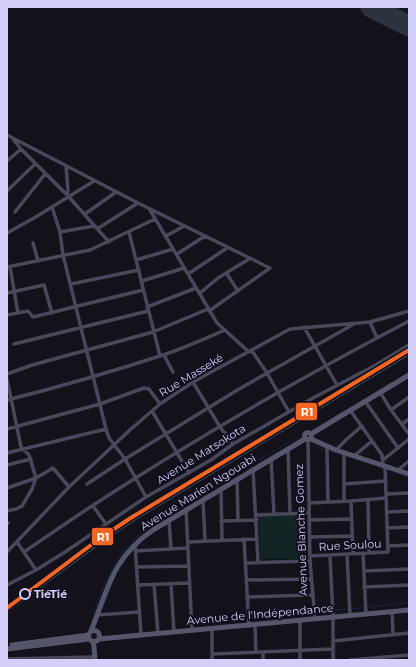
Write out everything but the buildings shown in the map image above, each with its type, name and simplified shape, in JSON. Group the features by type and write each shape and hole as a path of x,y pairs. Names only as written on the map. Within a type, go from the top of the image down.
{"street":[{"path":"7,135 116,192 270,268 209,310 153,332 32,365 7,374"},
{"path":"12,137 21,149 85,214 109,242"},
{"path":"7,160 21,149"},
{"path":"7,191 36,164"},
{"path":"66,166 67,195"},
{"path":"15,212 45,174"},
{"path":"7,232 52,207 67,195 94,180"},
{"path":"85,214 116,192"},
{"path":"60,232 96,227 138,203"},
{"path":"52,207 60,232 63,255 106,429 109,438 124,459 146,497"},
{"path":"150,209 217,323 250,351 267,373 289,412"},
{"path":"18,313 9,267 86,251 109,242 155,219"},
{"path":"166,236 184,226"},
{"path":"129,232 153,332 162,355 173,372"},
{"path":"177,254 205,236"},
{"path":"33,243 38,261"},
{"path":"188,274 227,248"},
{"path":"136,260 173,249"},
{"path":"200,293 218,278 250,259"},
{"path":"142,282 184,268"},
{"path":"71,284 139,270"},
{"path":"227,274 238,291"},
{"path":"7,293 44,285 52,313"},
{"path":"14,344 82,328 148,309 196,288"},
{"path":"7,315 29,311 32,317 77,308 143,290"},
{"name":"Rue Masseké","path":"7,552 69,487 114,445 160,404 193,382 290,329 370,322 409,311"},
{"path":"24,552 135,479 278,392 409,320"},
{"path":"370,322 377,338"},
{"path":"87,484 124,459 208,408 355,323"},
{"path":"304,327 337,384"},
{"path":"7,400 52,389 162,355 225,330"},
{"name":"Avenue Matsokota","path":"7,586 36,570 146,497 211,460 233,444 337,384 374,366 409,345"},
{"name":"Avenue Marien Ngouabi","path":"96,617 113,574 119,563 135,544 153,530 271,458 309,438 350,410 409,375"},
{"path":"7,379 18,426 21,447 29,455 36,478 32,489 22,506 7,511"},
{"path":"193,382 220,427 233,444"},
{"path":"7,429 100,404 147,388 160,404"},
{"path":"380,392 409,434"},
{"path":"391,410 409,397"},
{"path":"365,401 398,448"},
{"path":"350,410 382,455 386,481 388,552"},
{"path":"152,411 189,473"},
{"path":"402,424 409,419"},
{"path":"336,450 362,426"},
{"path":"7,453 106,429"},
{"path":"309,438 344,453 384,464 409,474"},
{"name":"Avenue Blanche Gomez","path":"309,438 310,561 315,619"},
{"path":"384,464 398,448 409,439"},
{"path":"354,456 372,441"},
{"path":"326,446 328,502"},
{"path":"288,448 290,514"},
{"path":"344,453 344,501"},
{"path":"271,458 274,514"},
{"path":"7,465 31,460"},
{"path":"398,470 409,461"},
{"path":"7,488 36,478 53,468 69,487"},
{"path":"253,469 257,520 258,562"},
{"path":"236,479 238,520"},
{"path":"344,484 386,481"},
{"path":"221,488 222,540"},
{"path":"309,503 368,500 409,493"},
{"path":"203,499 205,540"},
{"path":"368,500 369,553"},
{"path":"351,501 353,554"},
{"path":"93,506 106,524"},
{"path":"186,509 192,631"},
{"path":"387,512 409,511"},
{"path":"256,515 309,513"},
{"path":"309,520 352,518"},
{"path":"169,520 171,549"},
{"path":"222,521 257,520"},
{"path":"387,528 409,527"},
{"path":"310,537 352,536"},
{"path":"244,539 249,626"},
{"path":"188,542 205,540 257,539"},
{"path":"17,542 36,570"},
{"path":"135,544 141,635"},
{"name":"Rue Soulou","path":"310,556 388,552 388,546 409,545"},
{"path":"135,551 188,548"},
{"path":"363,553 366,614"},
{"path":"347,554 350,616"},
{"path":"330,555 333,660"},
{"name":"Rue Soulou","path":"245,563 310,561"},
{"path":"137,567 189,566"},
{"path":"364,571 409,569"},
{"path":"246,580 311,579"},
{"path":"138,585 189,583"},
{"path":"171,584 174,632"},
{"path":"154,585 158,634"},
{"path":"364,587 409,585"},
{"path":"247,597 312,595"},
{"name":"Avenue de l'Indépendance","path":"7,645 94,637 158,634 409,610"},
{"path":"7,659 95,658 94,637 96,617 139,612"},
{"path":"392,612 393,635"},
{"path":"300,621 300,660"},
{"path":"255,625 256,652"},
{"path":"212,629 212,660"},
{"path":"333,641 409,633"},
{"name":"Avenue de l'Indépendance","path":"7,649 94,637"},
{"path":"212,654 333,649"},
{"path":"263,652 263,660"},
{"path":"350,660 409,655"}],"shaded area":[{"path":"306,515 306,559 260,559 259,516"}],"waterway":[{"path":"93,615 103,588 115,564 122,553 142,533 154,524 296,438"},
{"path":"315,446 326,450"},
{"path":"329,451 343,455"},
{"path":"346,456 383,468"},
{"path":"386,469 409,477"},
{"path":"102,609 111,586"},
{"path":"368,607 409,603"},
{"path":"352,609 365,607"},
{"path":"315,609 319,612 331,611"},
{"path":"334,610 349,609"},
{"path":"250,618 307,613"},
{"path":"192,624 247,619"},
{"path":"335,644 335,660"}],"runway":[{"path":"371,7 409,26"}],"railway":[{"path":"7,611 105,539 135,519 409,354"}],"transit line":[{"name":"R1","path":"7,608 95,542 129,519 409,350"}],"place":[{"name":"TiéTié","path":"25,594"}]}
